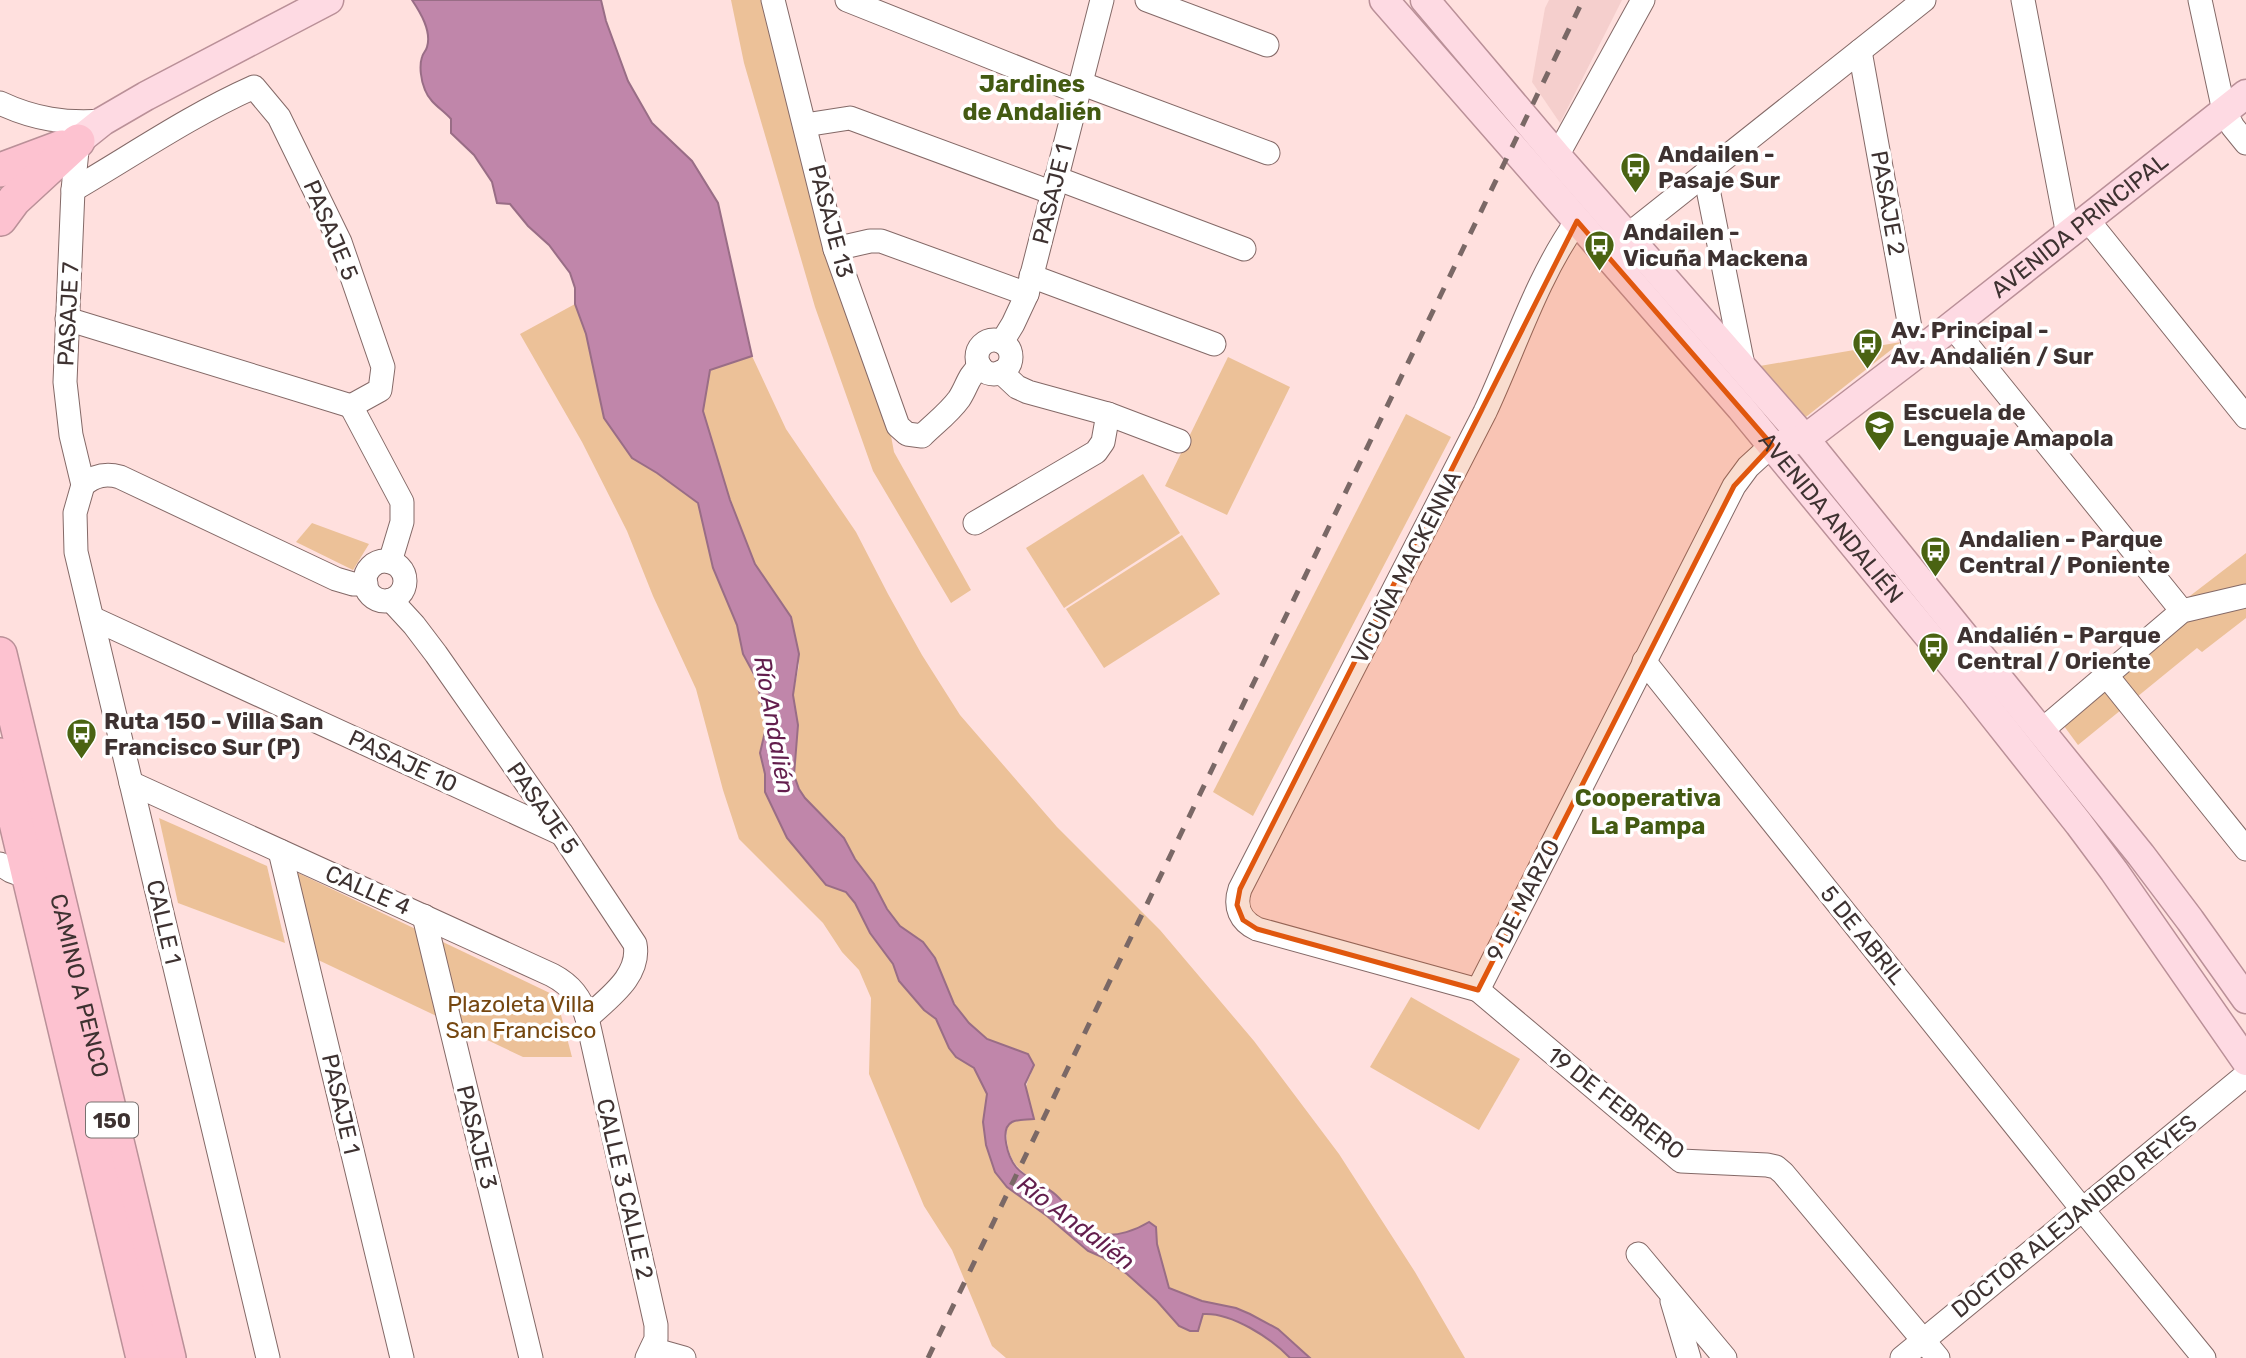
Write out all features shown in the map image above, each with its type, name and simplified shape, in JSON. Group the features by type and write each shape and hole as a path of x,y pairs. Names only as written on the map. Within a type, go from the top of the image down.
{"highway":[{"path":"0,170 91,131"},
{"path":"0,219 14,200 91,131"},
{"name":"CAMINO A PENCO","path":"0,654 169,1358"},
{"name":"CAMINO A PENCO","path":"0,755 143,1358"}],"main road":[{"path":"91,131 146,96 330,0"},
{"name":"AVENIDA ANDALIÉN","path":"1384,0 1772,445 2079,824 2162,938 2246,1061"},
{"name":"AVENIDA ANDALIÉN","path":"1425,0 1557,156 1805,439 2149,866 2246,999"},
{"name":"AVENIDA PRINCIPAL","path":"1772,445 1805,439 2235,102"}],"street":[{"path":"847,0 1079,88 1268,153"},
{"name":"PASAJE 1","path":"991,369 977,355 983,345 992,340 1002,342 1013,324 1029,285 1102,0"},
{"path":"1147,0 1266,45"},
{"path":"1557,156 1643,0"},
{"path":"1628,235 1924,0"},
{"path":"2024,0 2078,227 2246,417"},
{"path":"2200,0 2235,102 2233,127 2246,143"},
{"name":"PASAJE 13","path":"779,1 835,249 898,426 908,434 922,436 960,397 969,377 991,369"},
{"name":"PASAJE 2","path":"1860,51 1915,355"},
{"name":"PASAJE 5","path":"72,190 211,106 254,87 279,117 340,242 383,367 380,390 351,406"},
{"path":"0,103 17,111 55,121 79,123 91,131"},
{"path":"805,125 850,118 1244,249"},
{"name":"PASAJE 7","path":"83,485 67,408 65,382 72,190 91,131"},
{"path":"1705,174 1744,370"},
{"name":"VICUÑA MACKENNA","path":"1478,990 1257,929 1249,926 1237,905 1240,889 1485,412 1532,303 1577,222"},
{"path":"835,249 870,240 881,241 1214,344"},
{"path":"68,319 351,406 402,502 402,522 390,562"},
{"path":"1952,326 2182,611"},
{"path":"991,369 1028,392 1108,414 1179,441"},
{"path":"975,523 1096,452 1103,442 1108,414"},
{"name":"9 DE MARZO","path":"1478,990 1734,486 1748,467 1772,445"},
{"path":"83,485 102,475 120,477 336,579 353,584 366,584"},
{"name":"CALLE 1","path":"83,485 75,513 74,539 268,1358"},
{"path":"390,562 401,568 405,580 401,593 391,600 378,599 372,595 366,584 368,572 377,563 390,562"},
{"path":"2041,731 2182,611 2246,596"},
{"name":"PASAJE 5","path":"391,600 436,654 635,944 637,954 634,969 587,1018"},
{"name":"PASAJE 10","path":"92,618 562,834"},
{"name":"5 DE ABRIL","path":"1644,661 2082,1209"},
{"path":"2107,676 2246,849"},
{"name":"CALLE 4","path":"131,783 561,980 576,993 587,1018"},
{"name":"PASAJE 1","path":"281,851 402,1358"},
{"path":"0,864 30,878"},
{"name":"PASAJE 3","path":"424,916 531,1358"},
{"name":"19 DE FEBRERO","path":"1478,990 1681,1161 1776,1167 1931,1349"},
{"name":"CALLE 3 CALLE 2","path":"587,1018 656,1325 656,1339 650,1353"},
{"name":"DOCTOR ALEJANDRO REYES","path":"1902,1358 1931,1349 2082,1209 2246,1075"},
{"path":"2082,1209 2204,1358"},
{"path":"1638,1254 1725,1358"},
{"path":"1670,1292 1689,1358"},
{"path":"650,1353 684,1358"}],"highlighted area":[{"path":"1577,221 1772,445 1734,486 1478,990 1257,929 1243,920 1237,905 1240,889"}],"shaded area":[{"path":"1549,0 1622,0 1560,123 1532,82 1545,8"}],"green space":[{"path":"731,0 763,0 879,371 894,452 971,590 951,603 873,471 815,307 744,63"},
{"path":"575,304 632,458 698,503 713,568 737,625 743,654 755,676 767,723 760,753 765,774 765,792 787,838 826,885 846,892 855,903 870,933 893,964 899,981 924,1010 936,1019 949,1048 974,1068 987,1094 983,1122 986,1145 1007,1187 1088,1251 1127,1274 1168,1312 1199,1324 1203,1314 1226,1317 1272,1342 1290,1358 1006,1358 992,1346 952,1250 924,1206 869,1074 871,998 859,970 842,952 823,923 739,839 696,689 653,596 627,531 582,442 520,334"},
{"path":"1901,342 1802,420 1754,367"},
{"path":"752,356 786,429 856,532 922,655 960,715 1057,827 1160,930 1254,1041 1339,1154 1415,1272 1465,1358 1310,1358 1278,1329 1250,1314 1236,1308 1202,1301 1169,1288 1156,1238 1149,1223 1120,1234 1108,1235 1088,1228 1056,1195 1025,1174 1013,1161 1007,1141 1007,1128 1013,1122 1034,1119 1027,1092 1031,1074 1013,1048 987,1039 969,1023 954,1004 935,958 923,942 900,926 844,839 805,798 794,775 798,725 793,695 799,665 791,617 755,564 730,500 703,411 710,370"},
{"path":"1228,357 1290,387 1227,515 1165,486"},
{"path":"1406,414 1451,437 1253,816 1213,792"},
{"path":"1143,474 1180,533 1064,608 1026,548"},
{"path":"312,523 369,544 353,570 296,542"},
{"path":"1182,535 1220,594 1104,668 1066,609"},
{"path":"2246,553 2246,618 2202,652 2197,648 2078,745 2064,726 2214,599 2186,599"},
{"path":"159,818 267,866 285,943 178,903"},
{"name":"Plazoleta Villa San Francisco","path":"294,871 556,996 572,1057 523,1057 314,958"},
{"path":"1411,997 1520,1059 1479,1130 1370,1067"}],"water":[{"name":"Río Andalién","path":"412,0 601,0 628,81 652,123 692,161 718,203 752,356 710,370 703,411 730,500 755,564 791,617 799,654 793,695 798,725 794,775 799,789 844,838 900,926 923,942 935,958 954,1004 969,1023 987,1039 1028,1054 1034,1065 1025,1084 1034,1119 1012,1122 1005,1137 1010,1157 1016,1167 1056,1195 1088,1228 1102,1234 1120,1234 1149,1222 1156,1227 1157,1244 1169,1288 1202,1301 1236,1308 1250,1314 1278,1329 1310,1358 1290,1358 1250,1328 1214,1314 1203,1314 1198,1331 1179,1326 1157,1301 1127,1274 1088,1251 1007,1187 995,1172 986,1145 983,1122 987,1094 974,1068 956,1057 936,1019 924,1010 899,981 893,964 870,933 855,903 846,892 826,885 787,838 765,792 765,774 760,753 767,723 755,676 743,654 737,625 713,568 698,503 632,458 604,418 586,334 575,304 575,288 570,273 549,245 528,226 510,204 497,203 492,182 474,155 451,133 451,119 427,95 421,69 428,35"}],"railway":[{"path":"928,1358 1583,0"}],"place":[{"name":"Andailen - Pasaje Sur","path":"1635,194"},
{"name":"Andailen - Vicuña Mackena","path":"1600,272"},
{"name":"Av. Principal - Av. Andalién / Sur","path":"1868,370"},
{"name":"Escuela de Lenguaje Amapola","path":"1880,452"},
{"name":"Andalien - Parque Central / Poniente","path":"1936,579"},
{"name":"Andalién - Parque Central / Oriente","path":"1934,675"},
{"name":"Ruta 150 - Villa San Francisco Sur (P)","path":"81,761"}],"district":[{"name":"Jardines de Andalién","path":"1032,98"},
{"name":"Cooperativa La Pampa","path":"1648,812"}]}
